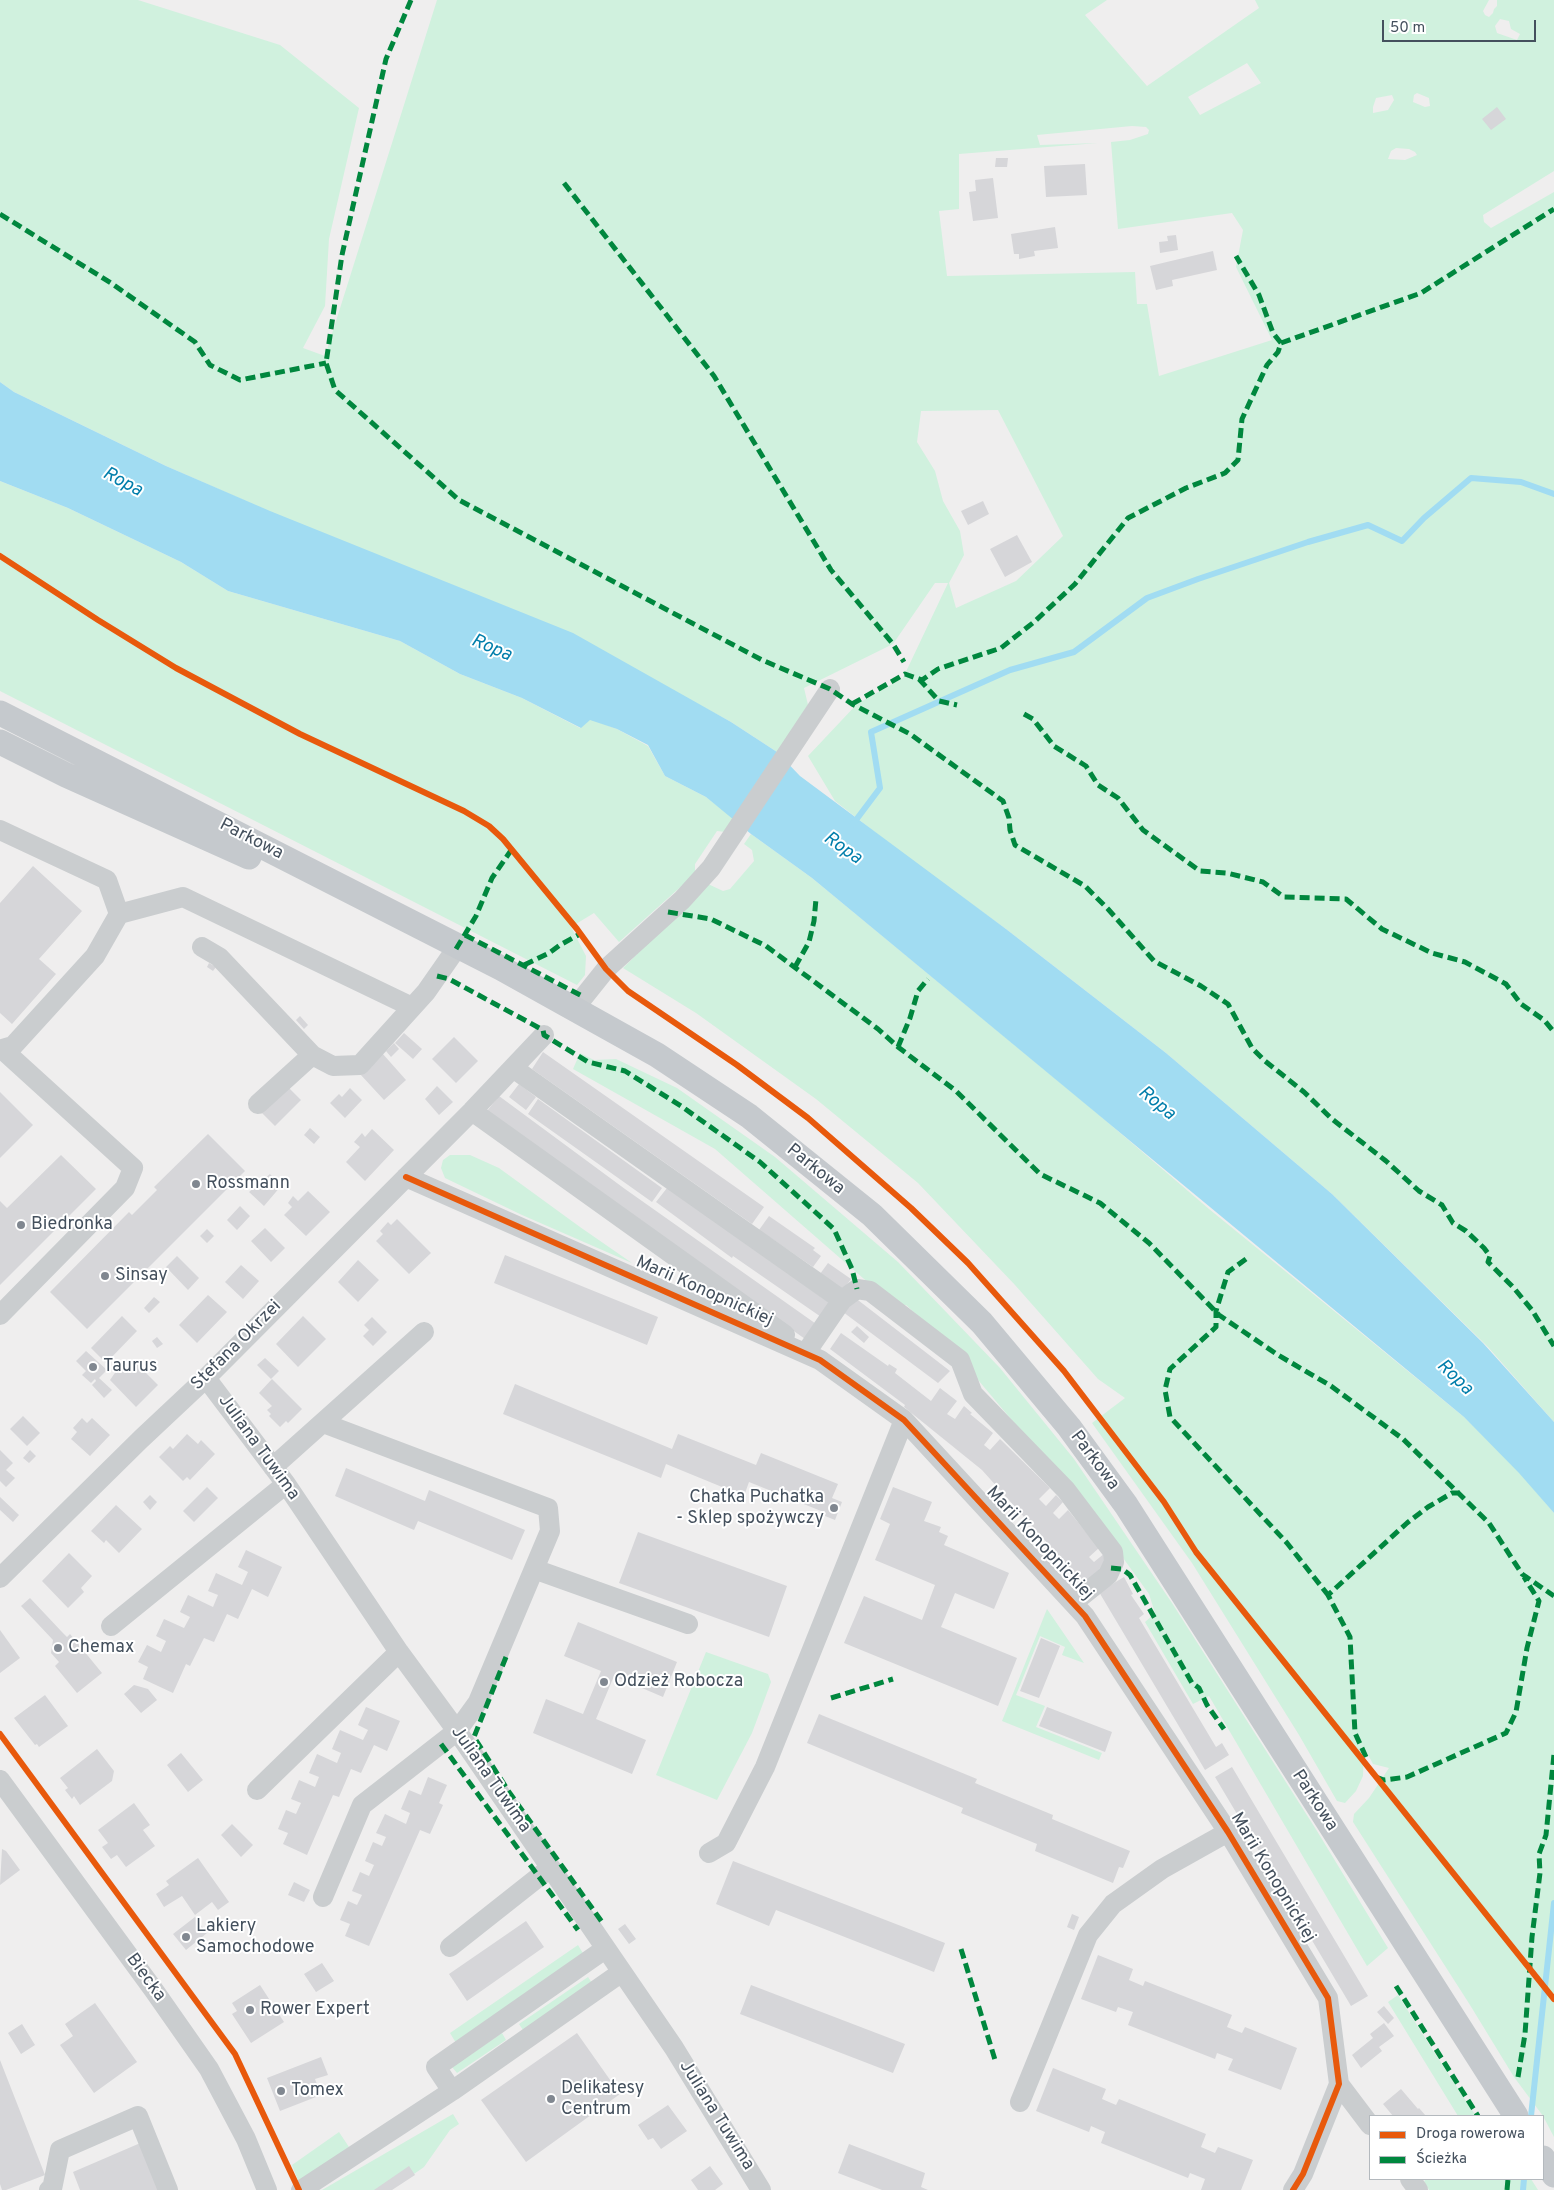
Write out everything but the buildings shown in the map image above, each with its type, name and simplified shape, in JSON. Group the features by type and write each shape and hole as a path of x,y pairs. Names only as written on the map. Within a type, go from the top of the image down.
{"main road":[{"name":"Parkowa","path":"0,713 501,968 657,1055 749,1116 872,1215 982,1323 1025,1372 1126,1505 1515,2115"},
{"name":"Parkowa","path":"0,742 66,775 501,968"},
{"path":"1544,2160 1554,2175"}],"street":[{"path":"574,1009 606,969 682,900 711,868 830,689"},
{"path":"0,830 107,880 119,914"},
{"path":"1,1049 13,1046 95,956 119,914 183,897 412,1007"},
{"path":"202,947 219,957 312,1055 333,1066 360,1065 426,992 456,949"},
{"name":"Stefana Okrzei","path":"0,1578 141,1439 206,1378 406,1178 544,1035"},
{"path":"0,1315 125,1188 133,1168 1,1049"},
{"path":"258,1104 312,1055"},
{"path":"514,1068 842,1300"},
{"path":"472,1111 814,1355 842,1300 857,1289 870,1291 960,1360 972,1394 1066,1490 1113,1552 1114,1562 1108,1575 1073,1603"},
{"name":"Marii Konopnickiej","path":"406,1178 814,1355 904,1420 1085,1616 1228,1832 1328,1998 1339,2084 1303,2174 1293,2190"},
{"path":"273,1467 424,1332"},
{"name":"Juliana Tuwima","path":"206,1378 286,1484 399,1652 457,1731 674,2048 761,2190"},
{"path":"709,1853 726,1843 765,1767 904,1420"},
{"path":"323,1423 548,1508 550,1531 478,1702 457,1731 362,1805 323,1897"},
{"path":"111,1626 286,1484"},
{"path":"534,1569 688,1624"},
{"path":"257,1790 399,1652"},
{"name":"Biecka","path":"0,1780 153,1988 209,2069 246,2139 267,2190"},
{"path":"1020,2102 1088,1935 1113,1904 1162,1869 1228,1832"},
{"path":"450,1948 550,1868"},
{"path":"452,2091 436,2067 605,1949"},
{"path":"301,2190 452,2091 622,1972"},
{"path":"1339,2084 1369,2124"},
{"path":"49,2190 52,2189 60,2150 138,2116 168,2190"}],"green space":[{"path":"0,0 138,0 280,45 359,108 329,239 325,306 303,348 325,356 437,0 1107,0 1085,15 1147,86 1259,8 1255,0 1489,0 1483,11 1489,17 1497,6 1497,0 1554,0 1554,171 1483,215 1484,222 1491,228 1554,192 1554,1422 1488,1347 1332,1194 1166,1053 1006,929 913,862 835,801 808,756 857,704 903,678 948,583 935,583 893,644 804,688 808,705 777,752 731,722 655,681 166,466 14,392 0,382","holes":["1500,19 1509,21 1511,29 1520,34 1517,40 1497,33 1495,26","1247,63 1261,83 1200,115 1188,97","1417,93 1429,98 1430,106 1425,107 1413,102 1414,95","1392,95 1394,100 1388,110 1373,113 1376,98","1132,126 1146,127 1149,130 1148,134 1130,140 1111,142 1118,229 1232,213 1243,230 1236,267 1272,340 1159,376 1147,304 1137,304 1135,272 947,276 939,211 959,209 959,154 1098,143 1040,145 1037,135","1396,148 1409,149 1417,155 1405,160 1388,159 1391,151","998,410 1063,536 1016,581 956,608 949,583 964,555 960,531 943,501 935,471 917,442 921,411"]},
{"path":"0,481 68,508 181,562 228,591 400,641 460,674 522,698 580,728 590,719 617,729 648,746 665,776 706,797 735,819 725,832 717,831 695,864 695,874 619,942 594,913 571,927 586,956 585,975 577,985 0,691"},
{"path":"751,834 812,878 1091,1108 1209,1209 1464,1417 1517,1469 1554,1513 1554,2137 1544,2115 1514,2077 1353,1822 1354,1814 1369,1798 1389,1768 1373,1764 1364,1747 1363,1776 1356,1791 1345,1803 1337,1801 1299,1735 1192,1563 1092,1423 1125,1398 1098,1379 1015,1285 918,1183 816,1099 696,1013 623,968 708,884 723,891 730,889 754,861 752,850 744,844"},
{"path":"580,1053 594,1060 616,1059 677,1088 775,1157 898,1262 1000,1368 1074,1459 1172,1603 1317,1831 1388,1948 1367,1966 1209,1696 1193,1704 1145,1622 1155,1613 1149,1594 1095,1519 947,1343 906,1305 895,1306 715,1149 573,1069"},
{"path":"450,1155 470,1155 499,1168 632,1263 522,1215 445,1178 441,1168 443,1160"},
{"path":"1047,1609 1084,1663 1062,1655 1065,1647 1040,1636 1016,1695 1045,1706 1036,1727 1102,1753 1099,1760 1002,1721"},
{"path":"706,1652 768,1674 771,1682 752,1733 717,1800 656,1775"},
{"path":"578,1945 584,1955 456,2043 450,2033"},
{"path":"588,1977 592,1983 523,2030 519,2024"},
{"path":"1398,1995 1475,2115 1457,2115 1388,2002"},
{"path":"502,2033 506,2040 457,2073 452,2067"},
{"path":"453,2114 459,2124 450,2130 424,2167 391,2190 322,2190"},
{"path":"339,2132 349,2147 299,2183 292,2165"},
{"path":"1532,2180 1538,2190 1429,2190 1424,2181"}],"water":[{"name":"Ropa","path":"0,382 14,392 166,466 270,511 573,633 731,722 777,752 800,776 1006,929 1166,1053 1332,1194 1483,1343 1554,1422 1554,1513 1519,1473 1464,1417 812,878 751,834 706,797 665,776 648,745 617,729 590,720 581,728 522,698 460,674 400,641 228,591 181,562 68,508 0,481"}],"waterway":[{"path":"853,824 880,788 871,732 1010,670 1074,652 1147,598 1308,542 1368,525 1402,541 1424,518 1471,478 1521,482 1554,494"},
{"path":"1531,2115 1554,1903"},
{"path":"1523,2190 1524,2180"}],"marked path":[{"path":"411,0 386,59 342,255 326,363 335,390 459,500 762,660 830,689 852,704 910,734 1003,801 1015,845 1085,886 1154,961 1201,986 1228,1004 1252,1048 1265,1061 1304,1092 1332,1119 1386,1161 1419,1191 1442,1205 1453,1223 1466,1231 1484,1248 1490,1256 1488,1262 1513,1287 1532,1310 1554,1346"},
{"path":"564,183 714,376 831,570 893,644 904,662"},
{"path":"1281,343 1421,293 1554,209"},
{"path":"0,214 111,283 195,342 210,365 240,380 326,363"},
{"path":"852,704 905,674 922,680 938,669 1001,648 1034,622 1075,584 1128,518 1186,488 1225,473 1238,460 1242,419 1267,365 1278,352 1281,343 1273,333 1259,295 1236,256"},
{"path":"919,679 939,701 957,705"},
{"path":"1024,714 1033,719 1054,746 1086,766 1098,785 1118,798 1143,830 1200,871 1227,873 1263,882 1284,897 1346,899 1382,929 1432,953 1465,962 1506,984 1521,1004 1544,1020 1554,1032"},
{"path":"456,949 476,916 492,878 512,849"},
{"path":"795,967 809,942 814,921 816,899"},
{"path":"668,912 711,919 766,946 878,1029 898,1047 956,1091 1040,1174 1100,1203 1149,1243 1219,1315 1278,1355 1331,1386 1403,1439 1489,1523 1522,1574 1554,1596"},
{"path":"524,965 549,953 580,934"},
{"path":"465,935 584,997"},
{"path":"437,976 449,979 543,1030 544,1035 588,1062 625,1071 681,1106 760,1162 834,1229 852,1269 857,1289"},
{"path":"898,1047 910,1018 918,991 928,979"},
{"path":"1246,1259 1228,1272 1216,1311 1216,1327 1170,1369 1165,1390 1170,1417 1287,1543 1328,1595"},
{"path":"1366,1757 1355,1733 1350,1637 1328,1595 1407,1523 1428,1507 1452,1493 1460,1493"},
{"path":"1111,1568 1122,1569 1130,1575 1192,1683 1199,1688 1207,1705 1224,1729"},
{"path":"1376,1777 1384,1780 1407,1777 1506,1733 1516,1712 1527,1648 1539,1601 1524,1577"},
{"path":"506,1657 474,1737 509,1792 602,1922"},
{"path":"831,1698 893,1679"},
{"path":"441,1744 578,1930"},
{"path":"1518,2077 1525,2034 1532,1937 1540,1873 1539,1854 1546,1835 1554,1754"},
{"path":"961,1949 996,2063"},
{"path":"1396,1986 1477,2115"},
{"path":"1507,2190 1508,2180"}],"cycle path":[{"path":"0,556 176,668 300,734 464,811 489,826 503,839 577,929 606,969 628,991 737,1065 808,1118 911,1208 968,1263 1064,1371 1164,1502 1196,1552 1554,1999"},
{"path":"406,1177 820,1360 904,1420 1085,1616 1228,1832 1328,1998 1339,2084 1303,2174 1293,2190"},
{"path":"0,1734 235,2054 299,2190"}],"place":[{"name":"Rossmann","path":"196,1184"},
{"name":"Biedronka","path":"21,1225"},
{"name":"Sinsay","path":"105,1276"},
{"name":"Taurus","path":"93,1367"},
{"name":"Chatka Puchatka - Sklep spożywczy","path":"834,1508"},
{"name":"Chemax","path":"58,1648"},
{"name":"Odzież Robocza","path":"604,1682"},
{"name":"Lakiery Samochodowe","path":"186,1937"},
{"name":"Rower Expert","path":"250,2010"},
{"name":"Tomex","path":"281,2091"},
{"name":"Delikatesy Centrum","path":"551,2099"}]}
